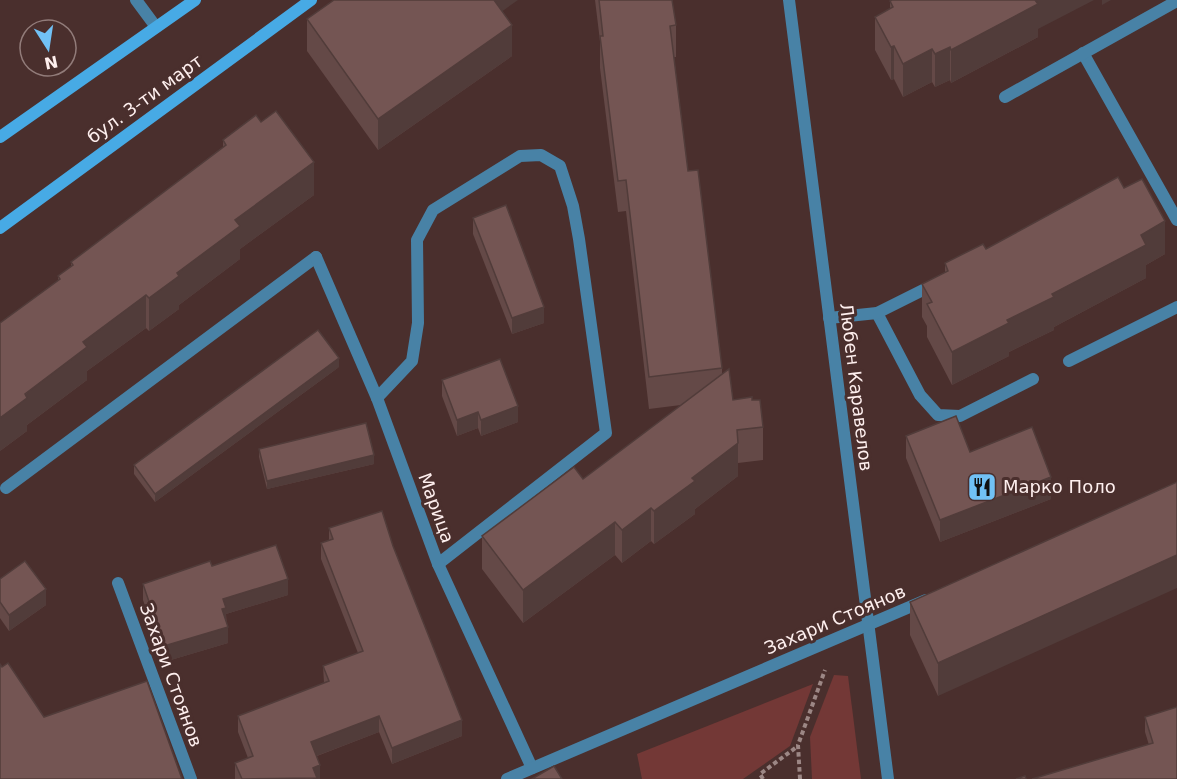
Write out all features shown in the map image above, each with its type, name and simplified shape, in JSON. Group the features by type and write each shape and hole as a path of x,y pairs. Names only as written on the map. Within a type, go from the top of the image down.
{"main road":[{"path":"0,137 195,0"},
{"name":"бул. 3-ти март","path":"0,228 311,0"}],"street":[{"path":"136,0 156,27"},
{"name":"Любен Каравелов","path":"789,0 888,779"},
{"path":"1005,97 1177,1"},
{"path":"1083,53 1177,220"},
{"path":"377,398 412,361 418,323 417,240 433,210 520,156 541,155 560,166 573,206 577,228 606,434 438,564"},
{"name":"Марица","path":"6,488 316,257 377,398 438,564 532,768"},
{"path":"829,318 877,313 951,276"},
{"path":"1069,361 1177,307"},
{"path":"877,313 920,395 938,415 960,416 1033,380"},
{"name":"Захари Стоянов","path":"118,583 191,779"},
{"name":"Захари Стоянов","path":"507,779 942,593"}],"path":[{"path":"800,779 798,745 836,639"},
{"path":"763,779 760,774 798,745"}],"shaded area":[{"path":"834,675 848,676 861,779 812,779 810,737"},
{"path":"813,684 790,746 743,779 642,779 637,754"}],"building":[{"path":"334,0 494,0 512,25 378,119 307,19"},
{"path":"599,0 672,0 676,25 670,26 688,171 698,170 722,368 649,377 626,180 618,181 600,36 603,36"},
{"path":"1035,0 1038,4 951,50 950,47 935,54 932,49 903,64 875,17 893,7 890,1"},
{"path":"276,111 314,162 235,220 240,226 177,273 179,276 149,298 146,295 83,342 87,347 25,394 27,398 0,418 0,323 60,279 58,276 73,265 71,262 226,145 223,140 256,115 261,122"},
{"path":"1118,177 1124,188 1142,179 1165,221 1141,235 1146,245 1052,294 1054,297 1007,320 1009,323 952,352 927,304 932,302 922,284 948,271 945,263 983,244 986,249"},
{"path":"506,205 544,307 512,318 473,218"},
{"path":"318,330 339,358 155,494 134,465"},
{"path":"500,359 518,406 481,420 478,412 457,420 442,380"},
{"path":"729,369 733,400 752,397 752,400 760,400 763,427 737,430 738,443 692,478 695,481 654,511 651,508 622,530 615,522 523,590 482,536 574,467 583,479"},
{"name":"Марко Поло","path":"956,416 970,452 1032,427 1051,477 940,520 906,436"},
{"path":"366,423 374,455 267,481 259,449"},
{"path":"1177,482 1177,555 938,663 910,602"},
{"path":"382,511 393,546 462,720 392,748 379,716 311,742 320,765 313,768 317,778 242,779 235,763 253,756 238,716 329,681 323,666 363,651 321,543 333,539 329,528"},
{"path":"276,545 288,579 223,599 226,608 222,609 228,627 164,646 143,584 210,561 212,566"},
{"path":"25,561 46,589 9,615 0,602 0,579"},
{"path":"8,663 44,717 147,681 182,779 0,779 0,664 2,667"},
{"path":"1177,707 1177,779 1032,779 1153,743 1145,717"},
{"path":"554,766 562,779 532,779"}],"place":[{"name":"Марко Поло","path":"982,487"}]}
